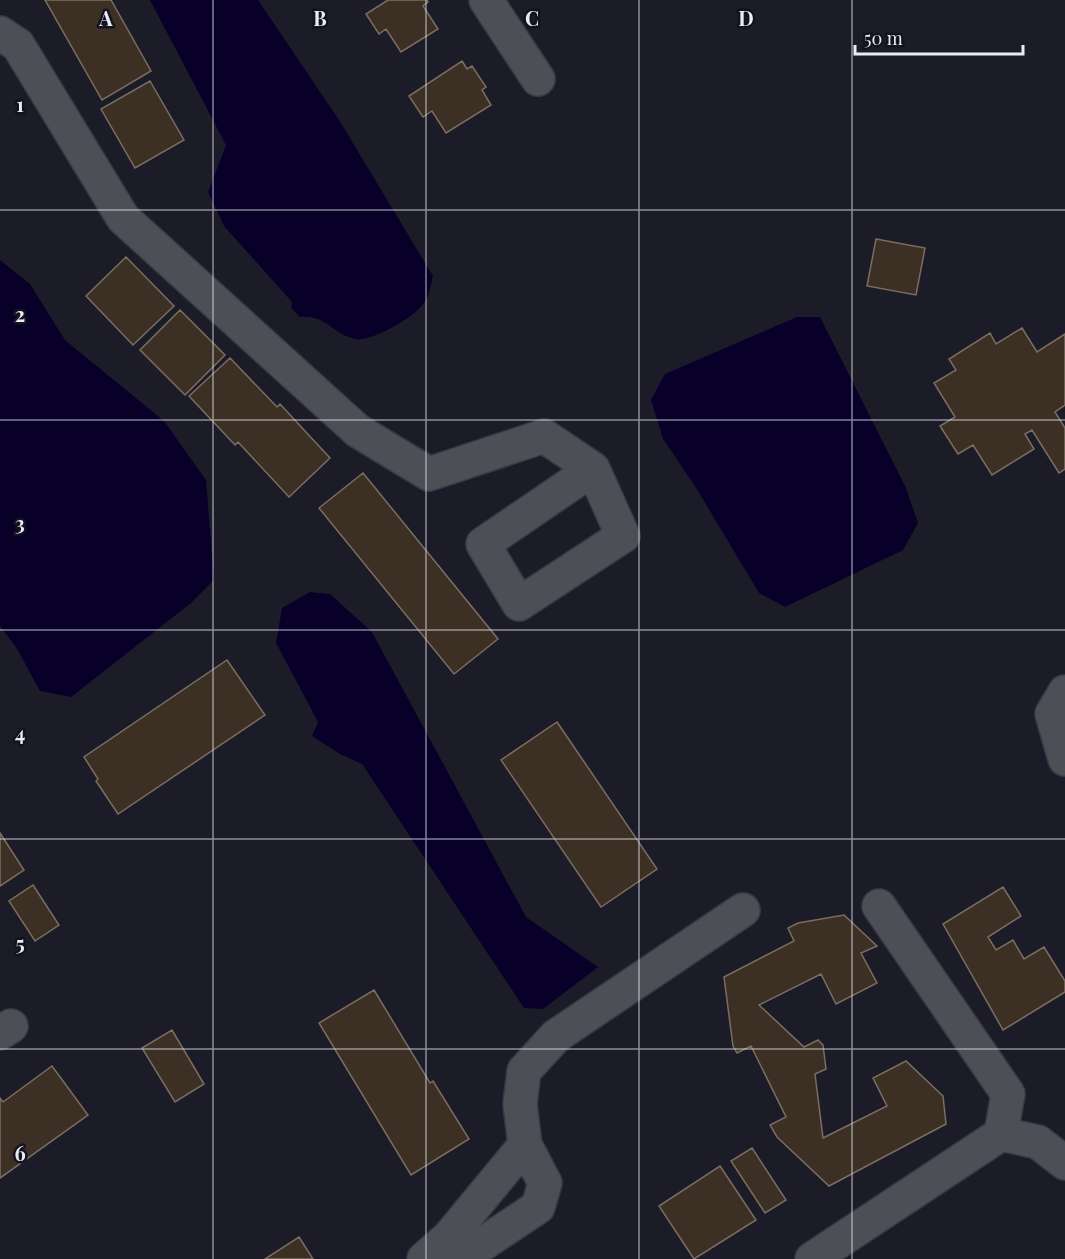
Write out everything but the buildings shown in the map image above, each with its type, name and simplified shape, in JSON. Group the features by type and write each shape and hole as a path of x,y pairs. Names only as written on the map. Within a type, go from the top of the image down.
{"street":[{"path":"486,0 538,80"},
{"path":"0,33 18,45 123,218 358,431 429,474 544,436 593,469"},
{"path":"1065,692 1052,714 1065,759"},
{"path":"879,906 1008,1094 1001,1134"},
{"path":"460,1259 537,1207 545,1183 525,1144 520,1104 524,1071 556,1036 743,910"},
{"path":"812,1259 1001,1134 1038,1142 1065,1163"},
{"path":"424,1259 449,1237 525,1144"}],"shaded area":[{"path":"150,0 258,0 339,120 433,276 426,300 412,315 382,333 355,339 347,337 317,319 300,317 291,308 292,302 224,226 208,192 226,145"},
{"path":"0,260 30,284 65,340 164,421 206,480 214,580 191,603 71,697 40,691 16,647 0,626"},
{"path":"797,317 820,317 906,488 918,523 903,550 785,607 759,593 695,486 663,439 651,400 665,374"},
{"path":"310,592 330,594 372,632 526,917 598,967 543,1009 524,1008 362,764 340,754 312,736 318,722 276,643 282,608"}]}
